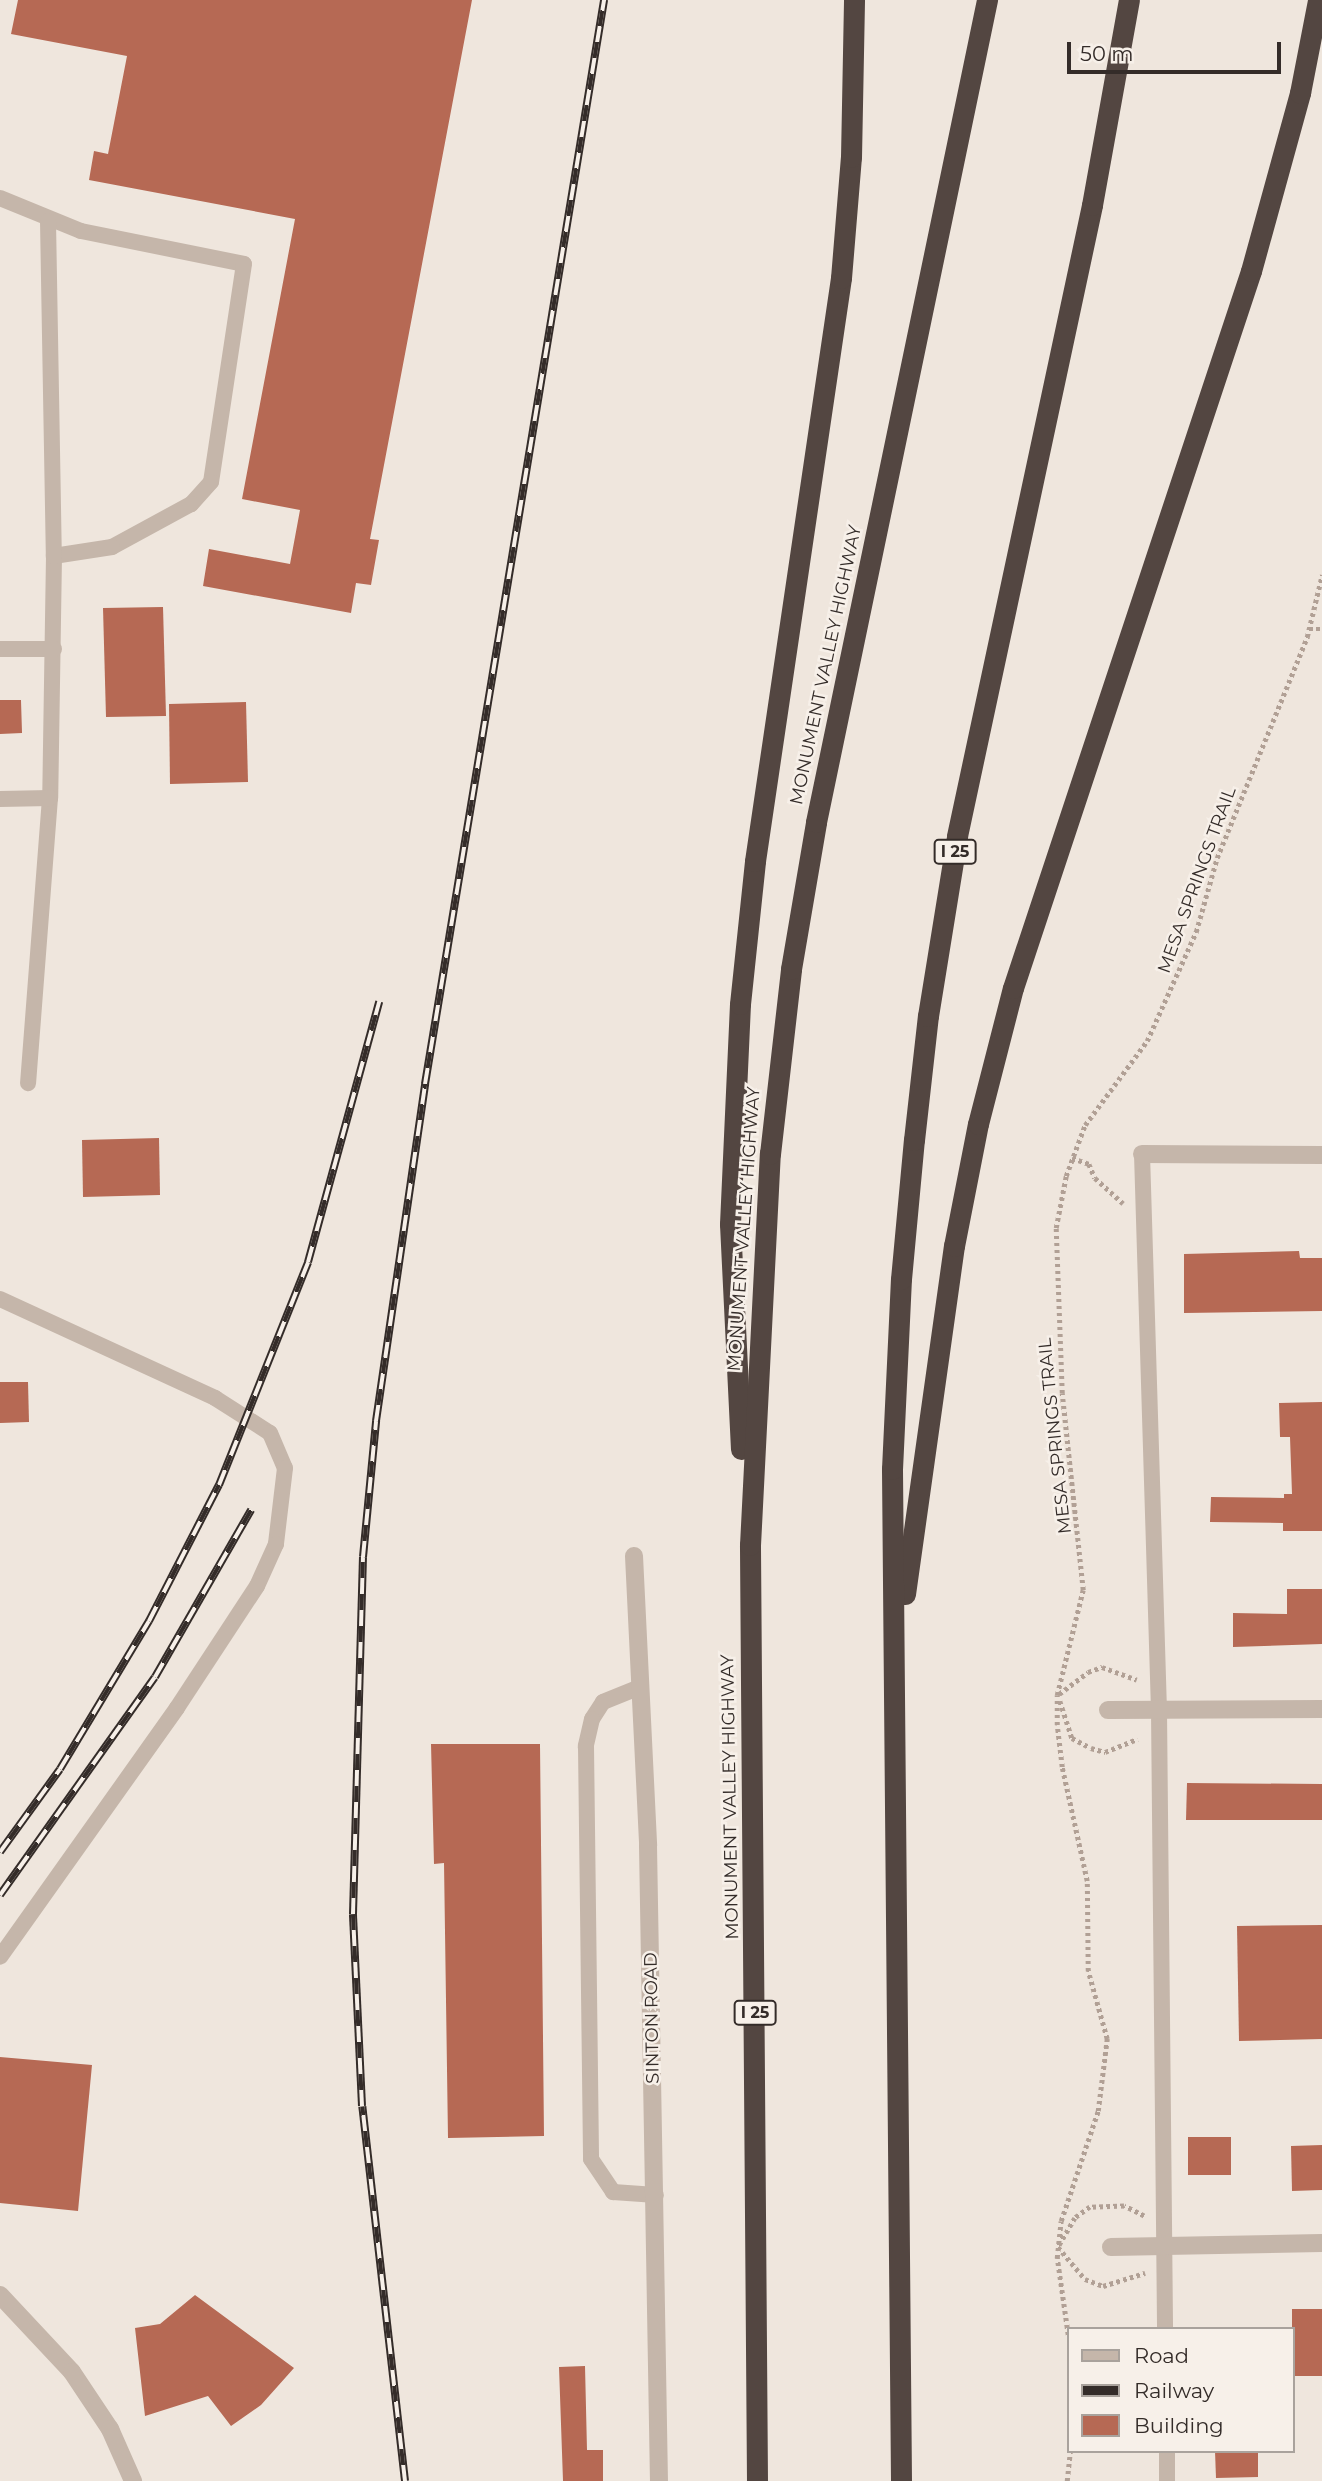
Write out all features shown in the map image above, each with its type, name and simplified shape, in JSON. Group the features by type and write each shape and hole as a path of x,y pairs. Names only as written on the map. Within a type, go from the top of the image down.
{"highway":[{"path":"750,1545 730,1236 740,1004 755,861 842,266 851,156 854,0"},
{"name":"MONUMENT VALLEY HIGHWAY","path":"757,2481 750,1545 765,1222 791,969 816,822 988,0"},
{"name":"I 25","path":"901,2481 893,1718 895,1374 928,1016 957,836 1092,205 1129,0"},
{"path":"893,1718 924,1430 978,1124 1035,916 1251,271 1300,93 1318,0"}],"street":[{"path":"1142,1154 1322,1155"},
{"name":"SINTON ROAD","path":"634,1556 656,2195 659,2481"},
{"path":"1108,1710 1322,1709"},
{"path":"1111,2247 1322,2243"},
{"path":"0,2295 72,2372 110,2429 133,2481"}],"lane":[{"path":"0,198 48,221 244,264 211,482 191,504 111,547 54,556"},
{"path":"28,1083 50,799 54,649 48,221"},
{"path":"0,649 54,649"},
{"path":"0,799 50,799"},
{"path":"1142,1154 1159,1711 1164,2327"},
{"path":"0,1299 215,1398 270,1433 285,1468 276,1544 257,1586 177,1708 0,1956"},
{"path":"640,1687 603,1702 592,1719 586,1746 591,2159 613,2192 656,2195"},
{"path":"1167,2453 1167,2481"}],"path":[{"name":"MESA SPRINGS TRAIL","path":"1067,2327 1057,2258 1061,2221 1098,2111 1107,2039 1087,1971 1087,1881 1062,1767 1058,1725 1058,1695 1083,1590 1057,1320 1056,1228 1072,1158 1085,1125 1147,1041 1196,932 1217,858 1309,629 1322,575"},
{"path":"1309,629 1322,629"},
{"path":"1072,1158 1089,1164 1104,1189 1124,1204 1143,1208"},
{"path":"1067,2481 1070,2453"}],"building":[{"path":"18,0 472,0 370,539 379,540 371,585 356,583 351,613 203,586 209,549 290,564 300,510 242,499 295,219 89,180 94,151 108,154 127,56 11,34"},
{"path":"163,607 166,716 106,717 103,608"},
{"path":"0,700 21,700 22,733 0,734"},
{"path":"246,702 248,782 170,784 169,704"},
{"path":"159,1138 160,1195 83,1197 82,1140"},
{"path":"1299,1251 1300,1258 1322,1258 1322,1311 1184,1313 1184,1254"},
{"path":"0,1382 28,1382 29,1422 0,1423"},
{"path":"1322,1402 1322,1531 1283,1531 1283,1523 1210,1522 1211,1497 1284,1498 1284,1494 1292,1494 1290,1437 1280,1437 1279,1403"},
{"path":"1287,1589 1322,1589 1322,1644 1233,1647 1233,1613 1287,1614"},
{"path":"431,1744 540,1744 544,2136 448,2138 444,1863 434,1864"},
{"path":"1187,1783 1322,1784 1322,1820 1186,1820"},
{"path":"1322,1925 1322,2039 1239,2041 1237,1926"},
{"path":"0,2057 92,2065 78,2211 0,2203"},
{"path":"1188,2137 1231,2137 1231,2175 1188,2175"},
{"path":"1322,2145 1322,2190 1292,2191 1291,2146"},
{"path":"195,2295 294,2368 261,2405 231,2426 208,2396 145,2416 135,2328 160,2324"},
{"path":"1292,2309 1322,2309 1322,2376 1294,2376"},
{"path":"585,2366 587,2450 603,2450 603,2481 563,2481 559,2367"},
{"path":"1215,2453 1258,2453 1258,2477 1216,2478"}],"railway":[{"path":"405,2481 362,2106 353,1914 363,1557 376,1421 425,1084 604,0"},
{"path":"0,1852 60,1769 149,1621 219,1485 308,1262 379,1002"},
{"path":"0,1895 155,1677 251,1510"}]}
